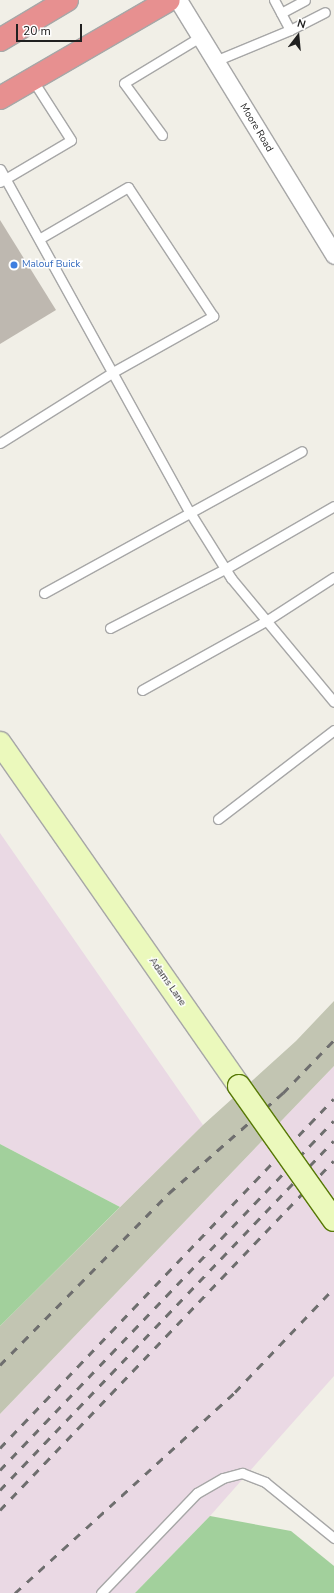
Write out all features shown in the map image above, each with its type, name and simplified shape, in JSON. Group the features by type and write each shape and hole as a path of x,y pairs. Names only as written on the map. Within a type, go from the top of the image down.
{"highway":[{"path":"0,40 67,0"},
{"path":"0,98 169,0"}],"street":[{"name":"Moore Road","path":"178,0 334,255"},
{"name":"Adams Lane","path":"0,743 334,1220"}],"lane":[{"path":"274,0 290,30"},
{"path":"281,13 305,0"},
{"path":"215,61 290,30 325,12"},
{"path":"162,135 124,83 200,37"},
{"path":"3,180 71,140 32,79"},
{"path":"0,169 3,180 39,238 189,511 225,569 266,621 334,702"},
{"path":"0,443 113,372 213,316 128,187 39,238"},
{"path":"44,593 189,511 302,451"},
{"path":"110,628 225,569 334,506"},
{"path":"142,690 266,621 334,577"},
{"path":"218,819 334,730"},
{"path":"101,1593 197,1493 223,1478 242,1474 265,1482 334,1538"}],"shaded area":[{"path":"0,833 203,1125 120,1207 0,1144"},
{"path":"334,1001 334,1066 0,1414 0,1326 203,1125 296,1041"},
{"path":"334,1066 334,1376 210,1516 135,1593 0,1593 0,1414"}],"green space":[{"path":"0,1144 120,1207 0,1326"},
{"path":"210,1516 291,1531 334,1566 334,1593 135,1593"}],"building":[{"name":"Malouf Buick","path":"0,220 56,310 0,344"}],"railway":[{"path":"0,1365 169,1193 283,1093 334,1040"},
{"path":"0,1448 334,1099"},
{"path":"0,1470 334,1121"},
{"path":"0,1490 334,1141"},
{"path":"0,1510 334,1161"},
{"path":"15,1593 235,1392 334,1288"}],"place":[{"name":"Malouf Buick","path":"14,265"}]}
